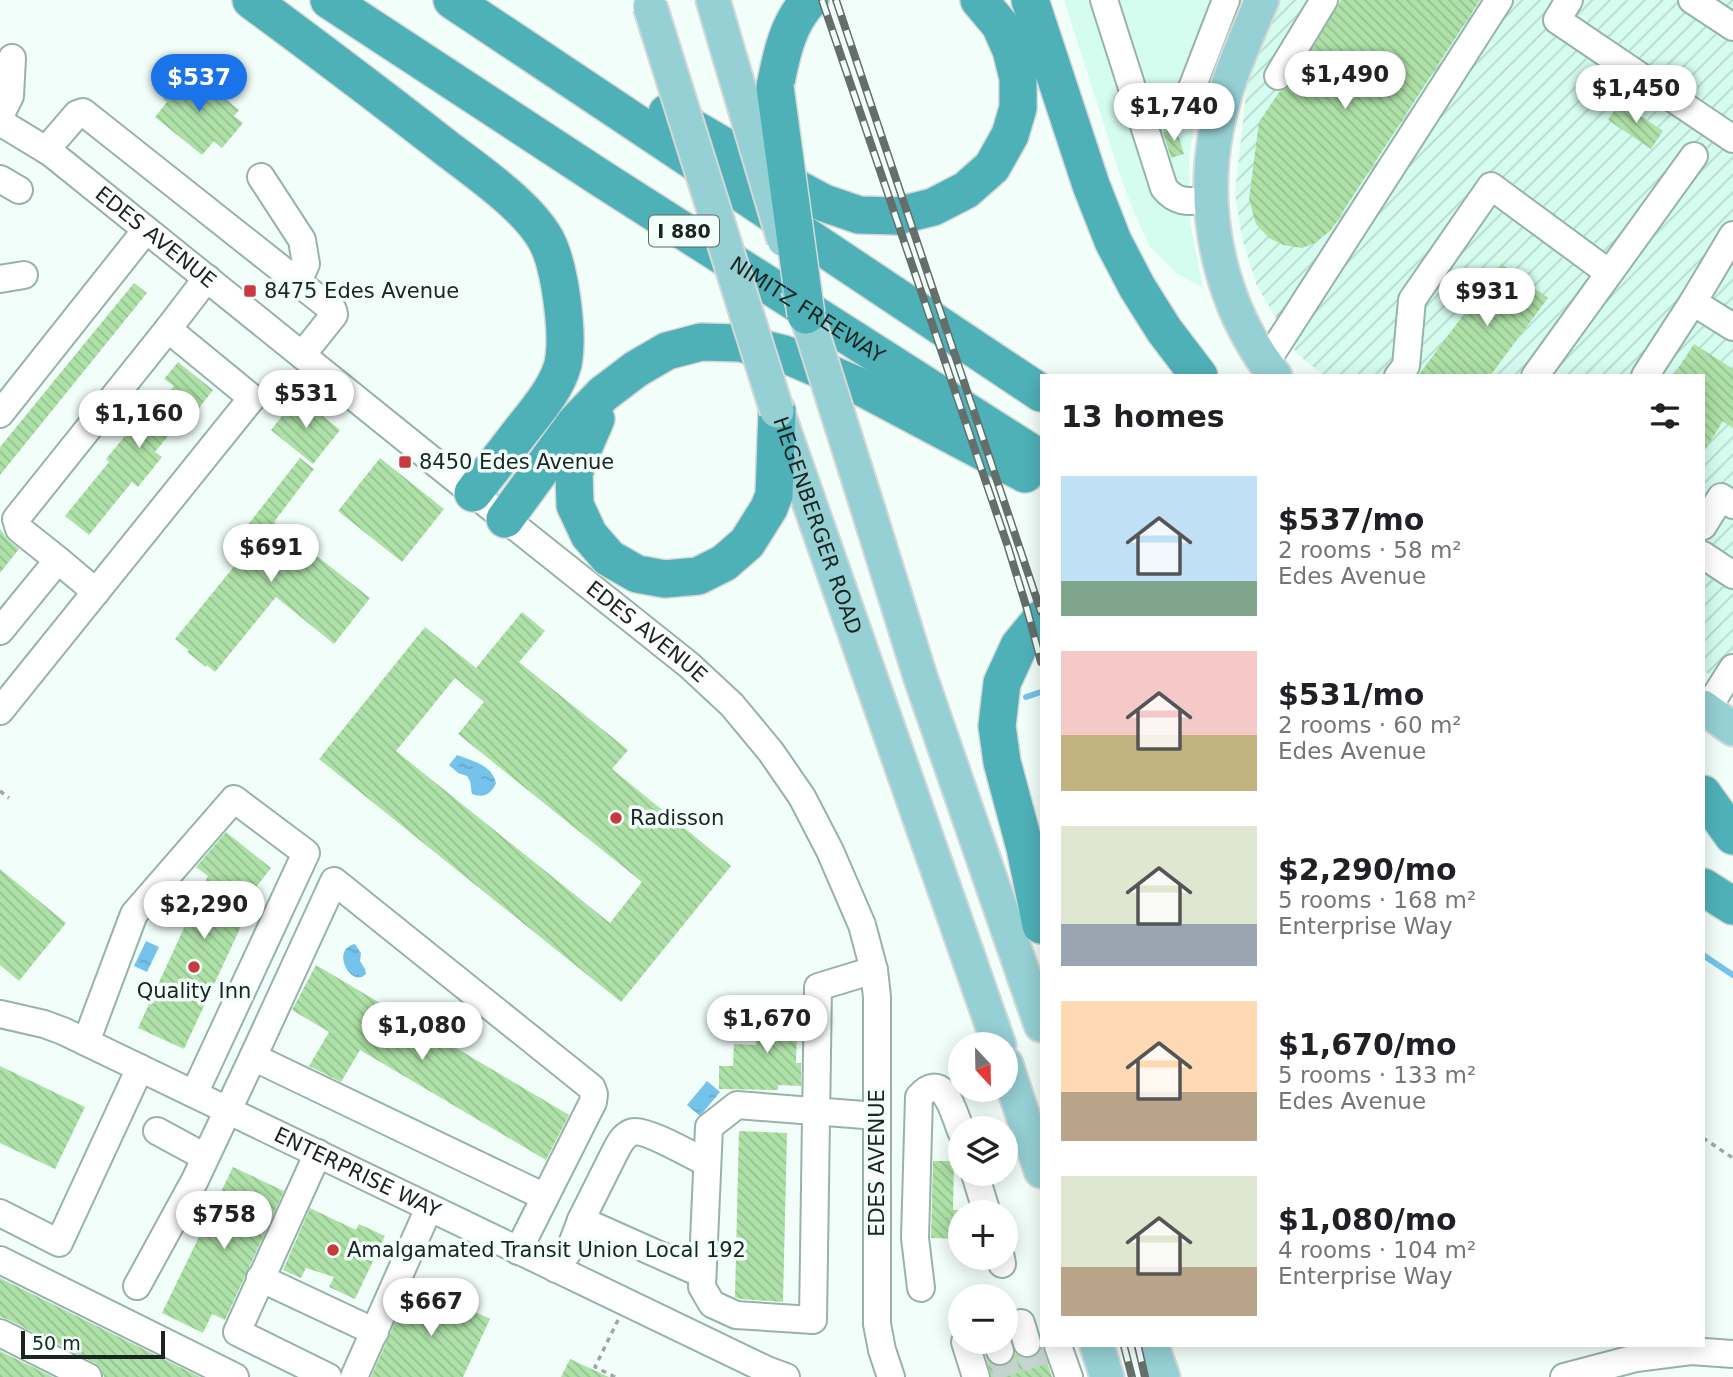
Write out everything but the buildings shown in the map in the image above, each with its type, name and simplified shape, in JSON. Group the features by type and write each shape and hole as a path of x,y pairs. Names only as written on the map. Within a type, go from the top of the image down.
{"highway":[{"path":"251,0 345,69 518,205 543,234 553,255 562,299 563,364 549,394 472,493"},
{"name":"NIMITZ FREEWAY","path":"329,0 602,179 1040,458"},
{"path":"452,0 1040,392"},
{"path":"806,315 775,88 783,49 810,0"},
{"path":"533,53 637,96 824,203 859,215 897,216 933,207 966,190 992,167 1010,135 1018,108 1018,78 1011,50 1000,25 979,0"},
{"path":"1030,0 1091,185 1113,241 1157,319 1198,374"},
{"path":"505,519 576,422 603,394 636,369 667,351 701,342 740,343 784,354 863,388 1040,481"},
{"path":"636,369 597,417 574,473 575,505 589,536 608,558 637,574 665,579 698,576 724,563 747,543 774,495 777,411"},
{"path":"1040,620 1019,646 1002,683 997,726 1002,762 1040,920"},
{"path":"1705,797 1733,836"},
{"path":"1705,819 1733,836"},
{"path":"1705,888 1733,906"}],"main road":[{"path":"713,0 806,315 920,676 1040,1022"},
{"path":"1262,0 1224,99 1216,132 1211,201 1214,233 1227,288 1247,335 1270,370"},
{"name":"HEGENBERGER ROAD","path":"649,2 777,411 994,1032"},
{"path":"1705,708 1733,729"},
{"path":"1018,1101 1040,1168"},
{"path":"1097,1347 1107,1377"},
{"path":"1152,1347 1163,1377"}],"street":[{"path":"1104,0 1141,105 1164,188 1176,200 1211,201"},
{"path":"1141,105 1172,113 1181,111 1226,0"},
{"path":"1278,75 1324,0"},
{"path":"1270,370 1499,0"},
{"path":"1569,0 1557,20 1733,139"},
{"path":"1692,0 1733,27"},
{"path":"0,116 9,96 12,58"},
{"path":"46,150 77,114 83,112 298,282 332,310 334,315 302,355"},
{"name":"EDES AVENUE","path":"0,122 46,150 689,665 732,705 771,752 803,797 862,925 874,970 877,997 877,1324 885,1376"},
{"path":"1536,374 1694,156"},
{"path":"261,177 302,240 306,264 298,282"},
{"path":"1400,374 1406,366 1412,300 1491,186 1609,273"},
{"path":"0,414 146,229"},
{"path":"1646,374 1733,235"},
{"path":"96,592 19,529 16,519 207,278"},
{"path":"1693,302 1733,327"},
{"path":"0,711 253,398 168,329"},
{"path":"1705,523 1721,497 1733,505"},
{"path":"1705,556 1733,575"},
{"path":"0,631 58,560"},
{"path":"1705,708 1733,668"},
{"path":"86,1042 134,914 234,799 306,853 194,1094"},
{"path":"137,1286 195,1180 334,881 592,1088 593,1102 518,1251"},
{"path":"874,970 818,987 816,1111 813,1320 736,1315 712,1304 702,1287 709,1127 737,1105 816,1111 877,1116"},
{"name":"ENTERPRISE WAY","path":"0,1014 44,1024 86,1042 786,1377"},
{"path":"253,1057 545,1197"},
{"path":"0,1213 60,1243 140,1068"},
{"path":"920,1288 915,1238 919,1097 925,1090 942,1090 955,1116"},
{"path":"156,1131 205,1157"},
{"path":"556,1269 570,1249 581,1220 622,1140 635,1131 647,1133 708,1163"},
{"path":"318,1153 237,1332 328,1377"},
{"path":"354,1377 429,1208"},
{"path":"581,1220 702,1274"},
{"path":"0,1259 235,1377"},
{"path":"260,1278 375,1332"},
{"path":"0,1333 88,1377"},
{"path":"1058,1347 1069,1377"},
{"path":"1564,1377 1636,1358 1691,1351 1733,1353"},
{"path":"959,1354 961,1377"},
{"path":"963,1354 976,1377"}],"path":[{"path":"0,791 9,798"},
{"path":"1705,1139 1733,1158"},
{"path":"615,1377 595,1367 628,1303"}],"shaded area":[{"path":"1064,0 1238,0 1202,95 1189,159 1190,222 1203,288 1176,273 1150,247 1121,178"},
{"path":"1280,0 1733,0 1733,693 1705,672 1705,374 1322,374 1298,355 1257,286 1242,239 1235,193 1248,75"}],"water":[{"path":"457,755 481,764 490,772 496,783 489,793 480,796 472,794 467,776 458,773 449,765"},
{"path":"146,941 159,947 147,972 134,966"},
{"path":"355,944 361,953 360,961 365,969 366,974 362,977 352,975 345,966 345,950"},
{"path":"707,1081 720,1092 700,1116 687,1105"}],"waterway":[{"path":"1026,697 1040,692"},
{"path":"1705,956 1733,975"}],"tunnel":[{"path":"1027,1343 1039,1377"},
{"path":"1001,1354 1008,1377"}],"railway":[{"path":"822,0 1008,547 1040,658"},
{"path":"836,0 1040,609"},
{"path":"1124,1347 1132,1377"},
{"path":"1138,1347 1145,1377"}],"place":[{"name":"8475 Edes Avenue","path":"250,291"},
{"name":"8450 Edes Avenue","path":"405,462"},
{"name":"Radisson","path":"616,818"},
{"name":"Quality Inn","path":"194,967"},
{"name":"Amalgamated Transit Union Local 192","path":"333,1250"}]}
